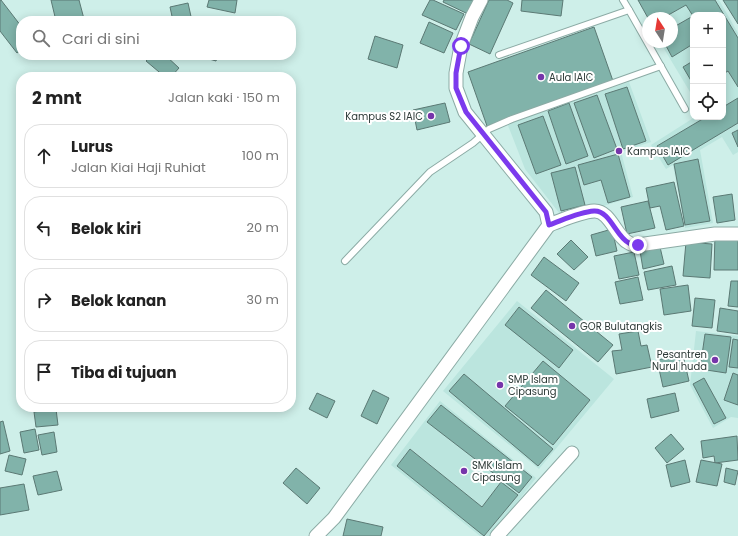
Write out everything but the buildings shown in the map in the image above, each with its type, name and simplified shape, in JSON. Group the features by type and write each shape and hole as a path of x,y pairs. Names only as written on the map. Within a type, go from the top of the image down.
{"street":[{"path":"481,0 461,46 456,73 456,88 466,112 546,212 549,225"},
{"path":"316,536 334,518 549,225 585,212 595,211 601,212 630,244 638,245 715,234 738,234"},
{"path":"497,536 572,453"}],"lane":[{"path":"622,0 685,109"},
{"path":"499,55 629,10"},
{"path":"345,262 430,172 473,143 489,129 512,119 661,66"}],"shaded area":[{"path":"715,0 719,0 726,12 722,12"},
{"path":"686,5 690,12 690,18 678,25 678,12 674,12"},
{"path":"726,12 738,33 738,38 726,18"},
{"path":"690,46 690,63 683,67 690,79 690,92 664,48 667,48 672,56"},
{"path":"728,71 738,87 738,98 726,105 726,84 726,72"},
{"name":"Kampus IAIC","path":"629,82 651,142 621,152 633,197 563,218 525,169 507,123","holes":["627,87 646,141 623,148 605,94","597,95 617,149 594,158 574,103","569,104 588,156 566,164 548,111","543,116 561,165 536,174 518,125","618,154 630,197 608,203 601,180 584,184 579,165"]},
{"path":"690,120 701,120 657,146 668,164 738,123 738,130 732,133 738,147 738,152 733,155 722,137 700,150 713,223 685,228 673,165 666,169 651,145","holes":["698,160 710,220 686,225 674,164"]},
{"name":"SMP Islam Cipasung","path":"517,301 614,379 539,469 443,391","holes":["519,307 573,350 559,367 505,325","543,361 590,400 553,445 505,406","464,374 552,449 450,391"]},
{"name":"Pesantren Nurul huda","path":"696,331 738,336 738,418 731,417 713,428 690,385"},
{"name":"SMK Islam Cipasung","path":"440,401 536,478 491,536 485,536 517,495 501,482 482,507 411,449 397,466 484,536 480,536 391,465","holes":["441,405 532,476 519,493 428,422"]}],"place":[{"name":"Aula IAIC","path":"541,77"},
{"name":"Kampus S2 IAIC","path":"431,116"},
{"name":"Kampus IAIC","path":"619,151"},
{"name":"GOR Bulutangkis","path":"572,326"},
{"name":"Pesantren Nurul huda","path":"715,360"},
{"name":"SMP Islam Cipasung","path":"500,385"},
{"name":"SMK Islam Cipasung","path":"464,471"}],"route":[{"path":"461,46 456,73 456,88 466,112 546,212 549,225 585,212 601,212 614,225 624,239 630,244 638,245"}]}
